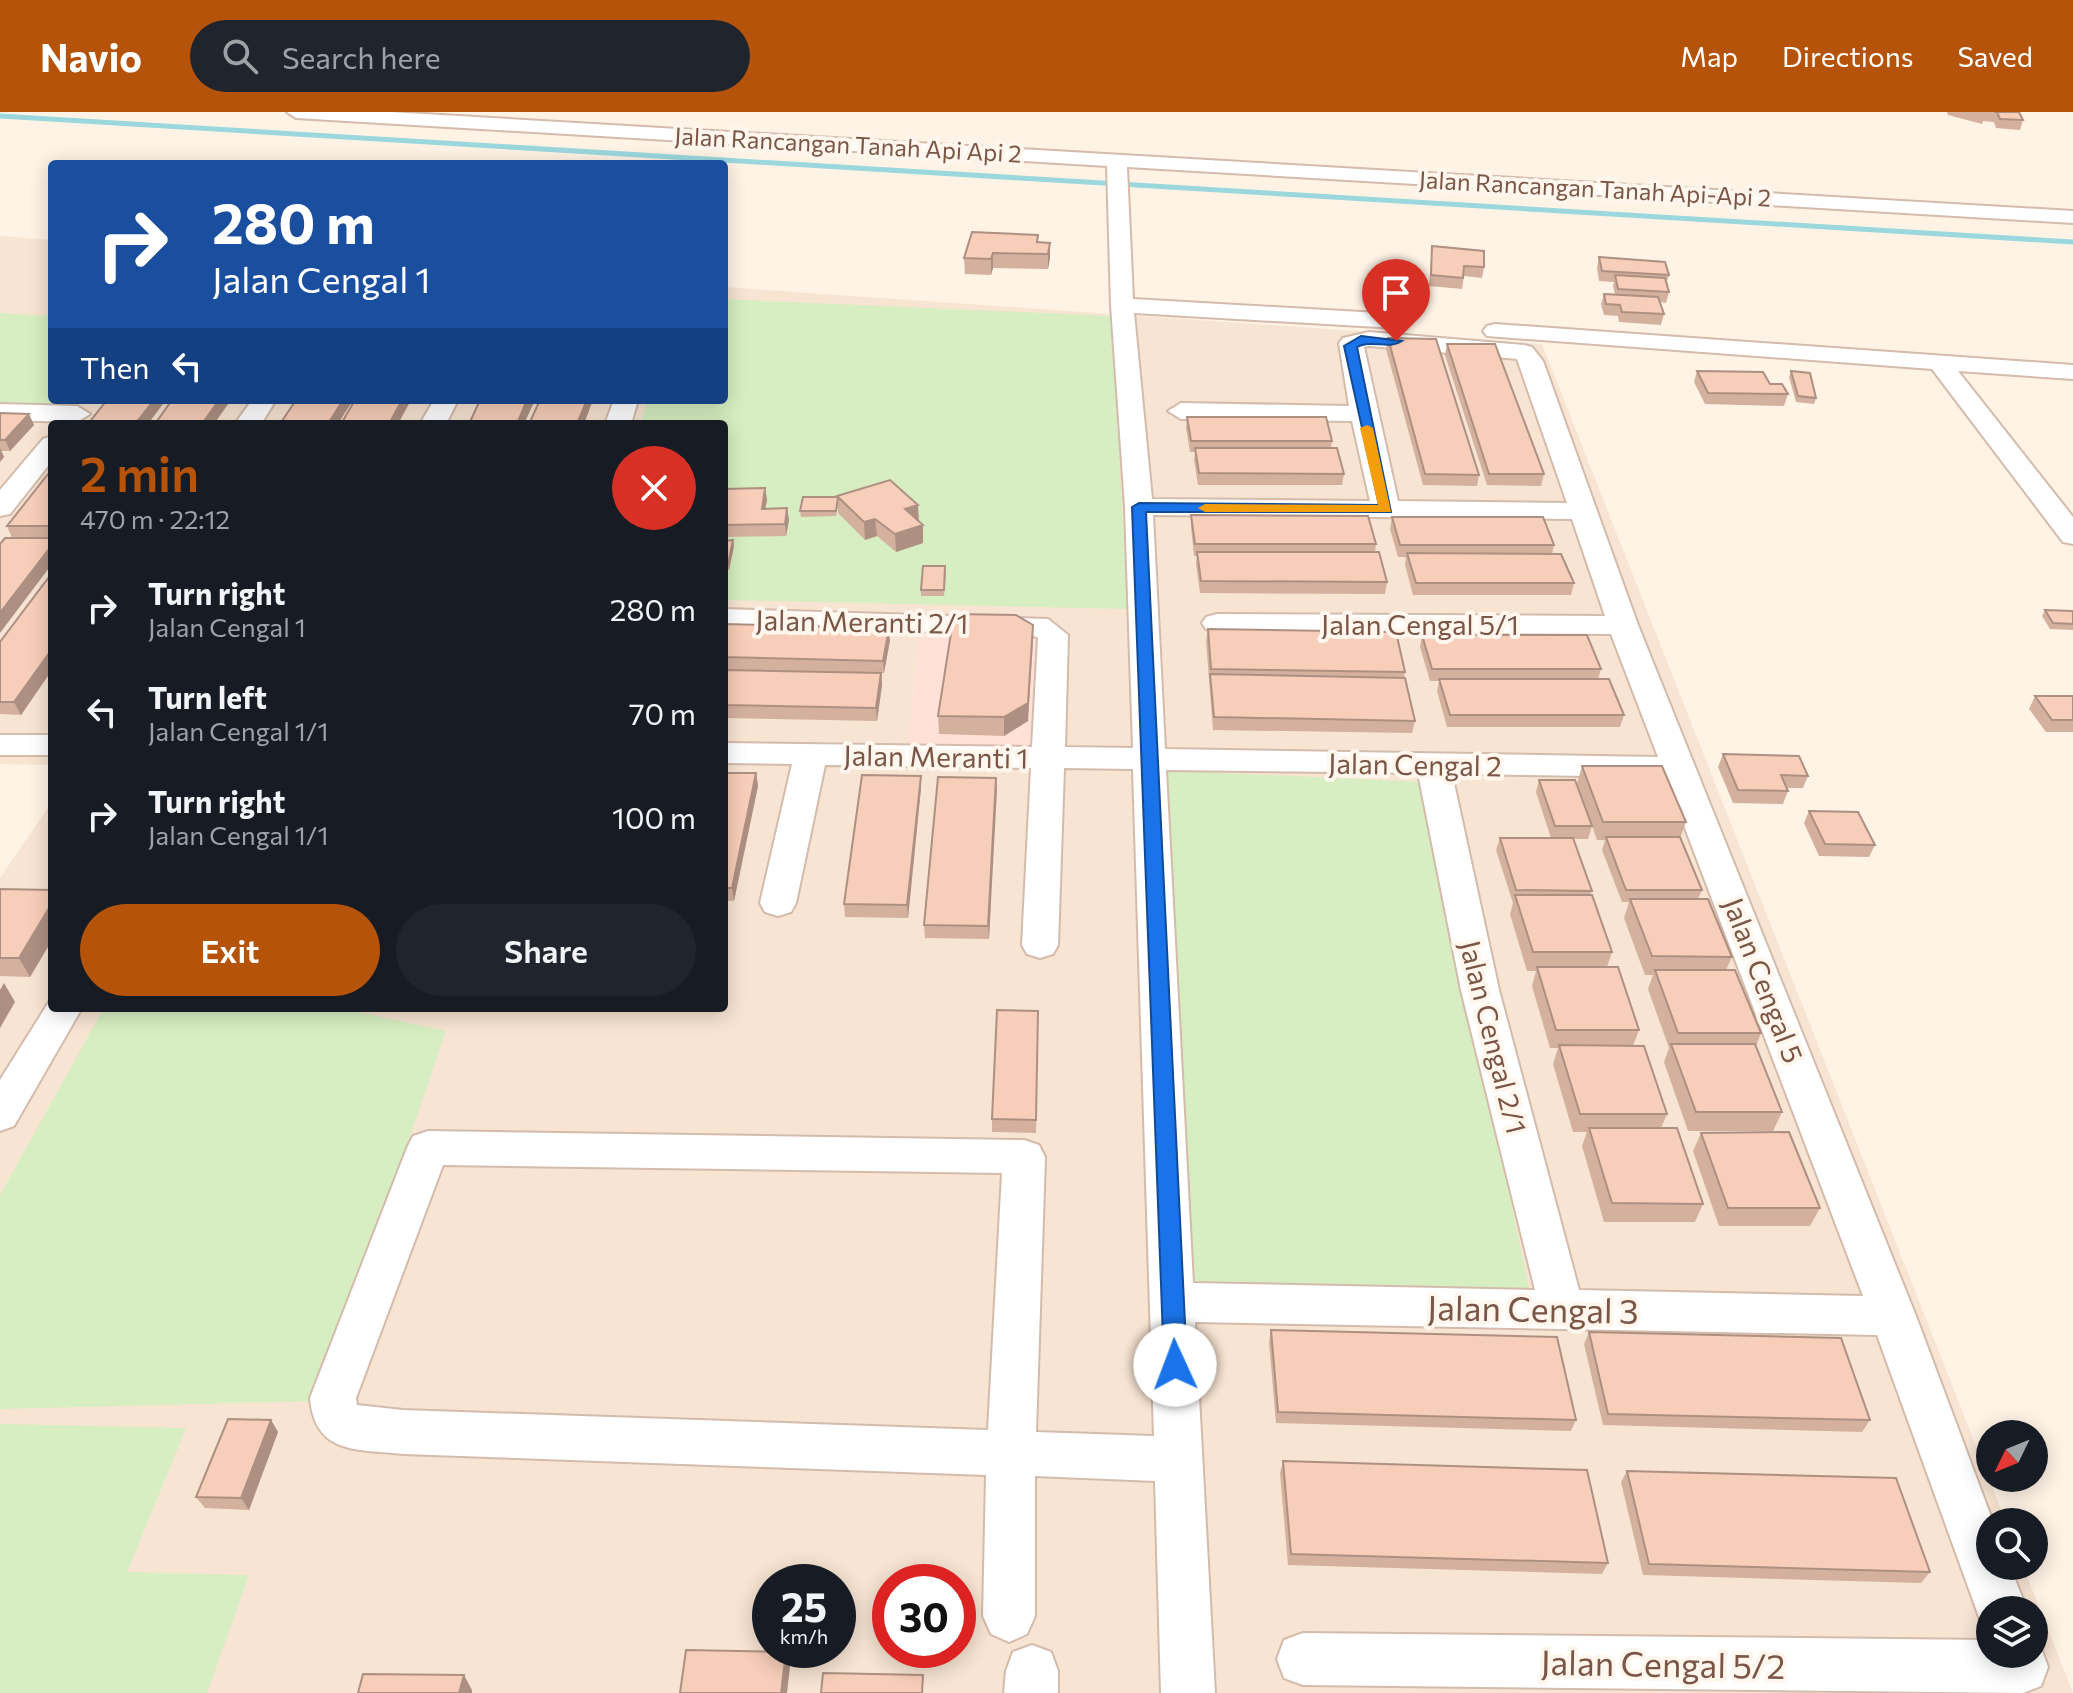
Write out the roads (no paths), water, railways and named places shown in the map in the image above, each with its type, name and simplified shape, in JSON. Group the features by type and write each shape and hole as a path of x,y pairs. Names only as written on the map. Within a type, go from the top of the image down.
{"street":[{"path":"296,112 488,117"},
{"name":"Jalan Rancangan Tanah Api Api 2","path":"488,117 1118,178"},
{"path":"1118,178 1122,305 1139,507 1188,1693"},
{"name":"Jalan Rancangan Tanah Api-Api 2","path":"1118,178 2073,217"},
{"path":"1122,305 1346,316 1570,338 2073,372"},
{"name":"Jalan Cengal 5","path":"1363,414 1350,346 1355,341 1524,352 1531,361 1623,625 1893,1316 1996,1596"},
{"path":"1940,364 2073,536"},
{"path":"1181,411 1363,414 1386,509"},
{"path":"0,412 78,413"},
{"path":"1,506 48,449"},
{"path":"1139,507 1582,511"},
{"name":"Jalan Meranti 2/1","path":"728,618 1037,625 1047,629 1053,635 1050,758"},
{"name":"Jalan Cengal 5/1","path":"1217,623 1623,625"},
{"path":"0,745 42,745"},
{"name":"Jalan Meranti 1","path":"728,753 1149,761"},
{"path":"778,903 811,754"},
{"path":"1040,945 1050,758"},
{"name":"Jalan Cengal 2","path":"1149,761 1681,767"},
{"name":"Jalan Cengal 2/1","path":"1433,764 1480,990 1562,1309"},
{"path":"0,1115 61,1012"},
{"path":"1009,1616 1011,1453 1024,1157 428,1148 333,1398 335,1416 347,1426 403,1432 1011,1453 1179,1459"},
{"name":"Jalan Cengal 3","path":"1173,1302 1893,1316"},
{"name":"Jalan Cengal 5/2","path":"1303,1659 2024,1671"}],"waterway":[{"path":"0,116 724,160"},
{"path":"728,160 2073,242"}]}
